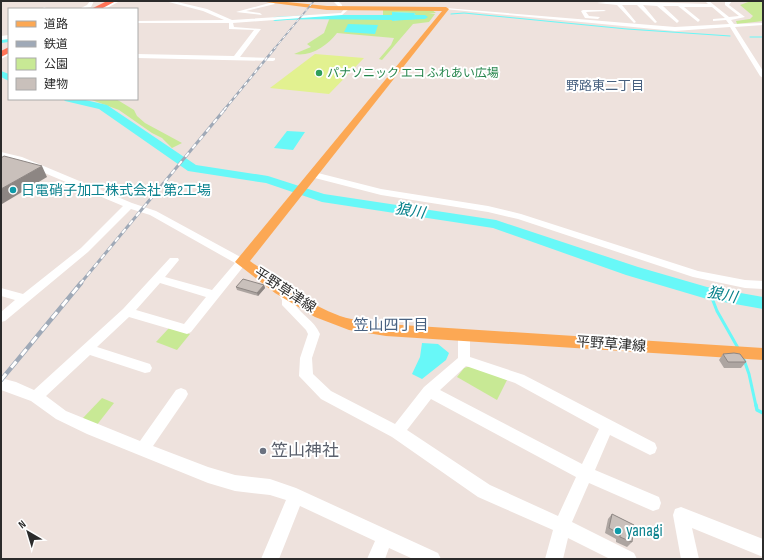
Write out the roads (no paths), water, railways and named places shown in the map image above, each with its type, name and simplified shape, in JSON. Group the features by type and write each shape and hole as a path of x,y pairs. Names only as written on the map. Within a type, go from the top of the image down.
{"highway":[{"path":"92,8 106,4"}],"main road":[{"path":"261,1 340,9 447,7"},
{"name":"平野草津線","path":"447,7 314,176 242,262 282,291 310,308 348,324 386,330 763,354"}],"street":[{"path":"84,8 89,6 92,1"},
{"path":"106,4 118,1"},
{"path":"167,1 205,10 231,22"},
{"path":"334,1 340,6 340,9"},
{"path":"674,1 698,21"},
{"path":"693,1 705,10"},
{"path":"604,11 583,11 587,18 609,19 636,24 729,20 743,17 728,5 727,2 730,1"},
{"path":"617,2 636,24"},
{"path":"637,2 655,22"},
{"path":"609,19 598,3 637,2 699,6 710,3 729,20 763,76"},
{"path":"268,15 238,12 272,3"},
{"path":"657,3 677,22"},
{"path":"447,7 723,33"},
{"path":"138,22 231,22 242,20 342,14 346,9"},
{"path":"242,20 256,14"},
{"path":"710,18 716,20 729,20"},
{"path":"691,22 704,21"},
{"path":"231,22 231,28 258,29 236,58"},
{"path":"636,24 655,22 684,22"},
{"path":"675,29 763,24"},
{"path":"730,34 737,34"},
{"path":"138,56 273,59"},
{"path":"1,154 19,159 153,213 242,262 187,329 127,312"},
{"path":"314,176 381,192 488,208 521,217 697,274 745,284 763,285"},
{"path":"1,318 97,239 130,205"},
{"path":"36,397 127,312 174,260"},
{"path":"157,278 214,295"},
{"path":"282,291 288,299 288,305 311,327 314,334 306,358 306,376 326,395 397,432 484,491 562,526 628,559"},
{"path":"1,292 24,299"},
{"path":"397,432 429,391 464,360 464,335"},
{"path":"88,349 145,368"},
{"path":"464,360 490,366 650,448"},
{"path":"1,384 11,386 36,397 61,415 208,475 235,483 270,487 296,496 432,559"},
{"path":"429,391 586,474 653,503"},
{"path":"143,449 181,394"},
{"path":"554,559 562,526 607,426"},
{"path":"270,559 296,496"},
{"path":"690,559 681,515 763,548"},
{"path":"376,559 385,537"}],"water":[{"path":"392,12 416,13 414,14 420,17 417,19 392,21"},
{"path":"348,24 378,25 375,34 344,32"},
{"path":"287,131 305,132 293,150 274,148"},
{"path":"422,343 438,344 449,353 446,360 422,379 412,374 420,357"}],"waterway":[{"path":"451,14 464,13 627,29 730,36"},
{"path":"275,19 313,17 425,17"},
{"path":"750,37 763,37"},
{"path":"1,41 8,40"},
{"name":"狼川","path":"1,74 8,78"},
{"name":"狼川","path":"72,100 103,107 105,110 192,168 268,180 322,198 496,224 632,271 707,293 763,303"},
{"path":"710,293 717,311 738,348"},
{"path":"743,357 749,374 756,406"},
{"path":"756,405 757,410 763,413"}],"railway":[{"path":"274,49 314,1"},
{"path":"224,110 275,48"},
{"path":"80,284 225,109"},
{"path":"1,380 81,283"}],"place":[{"name":"パナソニック エコ ふれあい広場","path":"319,73"},
{"name":"日電硝子加工株式会社 第2工場","path":"13,190"},
{"name":"笠山神社","path":"263,451"},
{"name":"yanagi","path":"618,531"}],"district":[{"name":"野路東二丁目","path":"605,86"},
{"name":"笠山四丁目","path":"391,325"}]}
